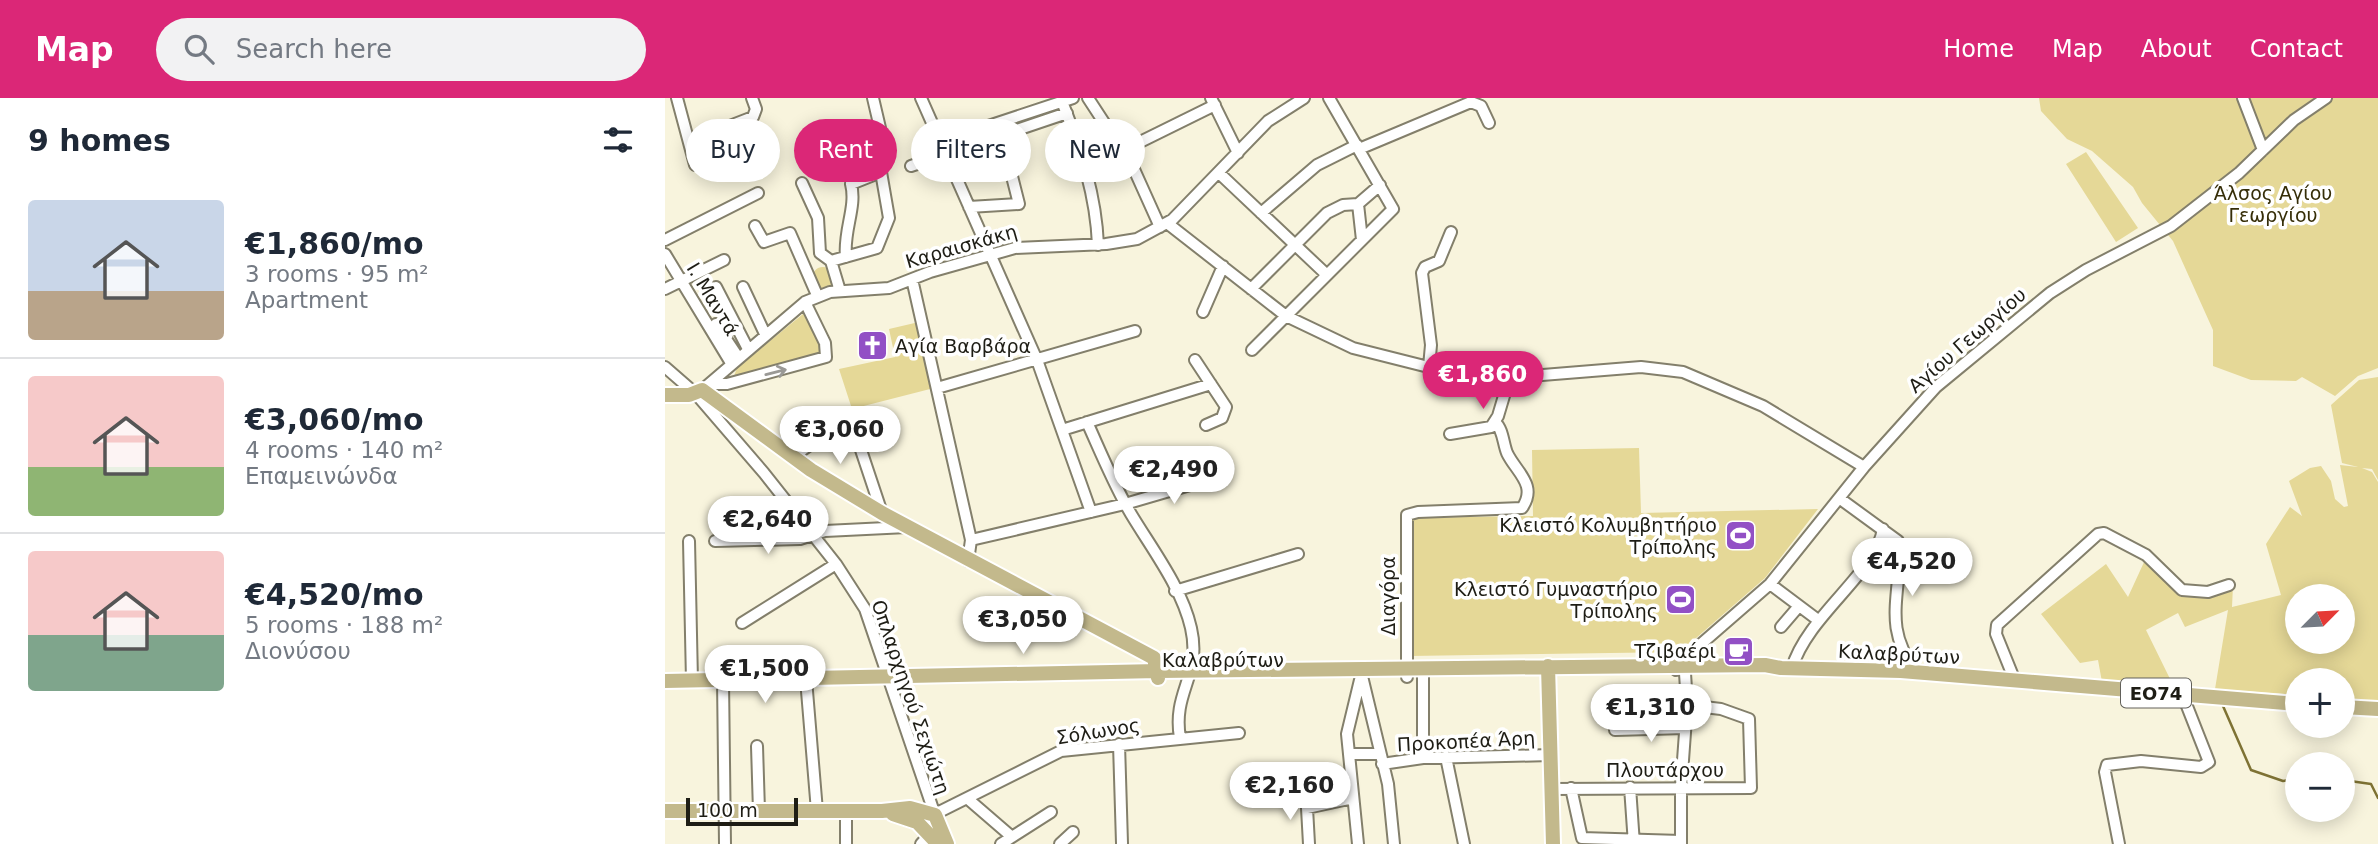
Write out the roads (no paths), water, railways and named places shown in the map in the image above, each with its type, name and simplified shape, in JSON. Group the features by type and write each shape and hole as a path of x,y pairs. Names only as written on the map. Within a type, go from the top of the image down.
{"main road":[{"path":"665,395 702,389 794,456 881,513 1154,658 1158,675"},
{"name":"Καλαβρύτων","path":"665,689 723,684 1158,675 1680,670 1765,665 1916,672 2015,681"},
{"path":"1544,671 1547,755 1544,844"},
{"name":"Καλαβρύτων","path":"1407,672 1423,676 1544,671"},
{"name":"Καλαβρύτων","path":"665,681 723,684"},
{"name":"ΕΟ74","path":"2015,681 2285,703"},
{"path":"2355,708 2378,709"},
{"path":"1547,755 1552,789 1553,844"},
{"path":"665,811 882,811 910,808 935,815 946,844"},
{"path":"882,811 902,814 929,841 946,844"}],"street":[{"path":"677,98 686,132"},
{"path":"744,119 755,114 752,98"},
{"path":"873,98 878,119"},
{"path":"921,98 930,119"},
{"path":"1088,98 1133,167 1163,225 1223,266 1286,316 1353,348 1480,380 1641,367 1683,372 1763,407 1864,467"},
{"name":"Καραισκάκη","path":"702,389 765,334 817,295 883,289 991,254 1038,245 1098,245 1130,241 1163,225 1219,173 1286,102 1304,98"},
{"path":"1252,350 1393,209 1329,98"},
{"path":"2243,98 2263,149"},
{"path":"2302,98 2307,111"},
{"name":"Αγίου Γεωργίου","path":"1680,670 1770,584 1864,467 1929,393 2032,306 2080,273 2171,226 2239,173 2307,111 2326,98"},
{"path":"1145,139 1213,101 1238,153"},
{"path":"1261,213 1317,165 1467,103 1479,104 1489,123"},
{"path":"1020,119 1068,105"},
{"path":"1031,123 1068,105"},
{"path":"1068,105 1096,206 1098,245"},
{"path":"1219,173 1327,275"},
{"path":"846,257 847,222 854,201 851,184 856,182"},
{"path":"807,272 828,260 877,248 889,224 883,182"},
{"path":"958,182 1037,360 1091,512"},
{"path":"969,207 1020,204 1014,182"},
{"path":"802,183 818,218 820,253 828,260 840,291"},
{"path":"1251,289 1294,243 1327,213 1343,205 1358,204 1381,185"},
{"path":"665,240 758,193"},
{"path":"1358,204 1362,240"},
{"path":"755,226 764,242 790,233 817,295"},
{"path":"1429,367 1431,345 1422,276 1425,267 1439,261 1451,232"},
{"name":"Ι. Μαντά","path":"665,254 735,360"},
{"path":"665,289 724,260"},
{"path":"1203,312 1223,266"},
{"path":"912,279 971,541 968,561"},
{"path":"716,287 748,349"},
{"path":"744,288 765,334"},
{"path":"702,389 826,357 825,343 805,302"},
{"path":"716,324 735,360"},
{"path":"937,388 1135,331"},
{"path":"1195,360 1226,412 1222,418 1206,425"},
{"name":"Οπλαρχηγού Σεχιώτη","path":"665,367 702,389 837,564 865,609 935,815"},
{"path":"1450,434 1487,429 1495,422 1509,379"},
{"path":"1062,430 1211,384"},
{"path":"849,414 881,513"},
{"path":"1087,422 1125,504 1175,590 1191,629 1195,661 1177,712 1180,737"},
{"name":"Διαγόρα","path":"1407,672 1407,515 1418,512 1522,508 1527,498 1526,481 1508,454 1495,422"},
{"path":"794,456 824,435"},
{"path":"971,541 1125,504 1215,478"},
{"path":"1839,498 1896,538 1900,547 1895,630 1902,650 1916,672"},
{"path":"715,541 800,539 814,534 907,527"},
{"path":"1786,668 1818,620 1878,549 1883,529"},
{"path":"2015,681 1996,634 1997,625 2098,534 2104,533 2146,555 2182,590 2208,592 2229,585"},
{"path":"688,541 692,681"},
{"path":"1175,590 1298,554"},
{"path":"742,623 837,564"},
{"path":"1770,584 1818,620"},
{"path":"1781,627 1799,606"},
{"path":"1571,788 1581,840 1681,843 1681,788 1687,705 1680,670"},
{"path":"1358,844 1348,726 1360,673"},
{"path":"1360,673 1388,788 1394,844"},
{"path":"1423,676 1423,758"},
{"path":"806,683 817,811"},
{"path":"723,684 725,844"},
{"path":"2119,844 2105,772 2107,765 2141,761 2201,766 2209,762 2183,696"},
{"name":"Πλουτάρχου","path":"1552,789 1751,788 1749,719 1721,709 1687,705"},
{"path":"1615,730 1685,728"},
{"name":"Σόλωνος","path":"935,815 1061,751 1239,733"},
{"path":"1118,744 1122,843"},
{"path":"757,746 759,811"},
{"name":"Προκοπέα Άρη","path":"1349,754 1381,759 1547,755"},
{"path":"1446,757 1464,844"},
{"path":"1630,787 1633,842"},
{"path":"1309,844 1307,808 1353,798"},
{"path":"968,799 1012,837"},
{"path":"846,811 846,844"},
{"path":"1001,844 1051,812"},
{"path":"902,814 925,819 935,815"},
{"path":"929,841 935,815"},
{"path":"1060,844 1073,832"}],"waterway":[{"path":"2223,706 2251,770 2285,781"},
{"path":"2355,782 2371,784 2378,798"}],"place":[{"name":"Αγία Βαρβάρα","path":"872,346"},
{"name":"Κλειστό Κολυμβητήριο Τρίπολης","path":"1740,536"},
{"name":"Κλειστό Γυμναστήριο Τρίπολης","path":"1681,600"},
{"name":"Τζιβαέρι","path":"1739,651"}],"park label":[{"name":"Άλσος Αγίου Γεωργίου","path":"2273,204"}]}
